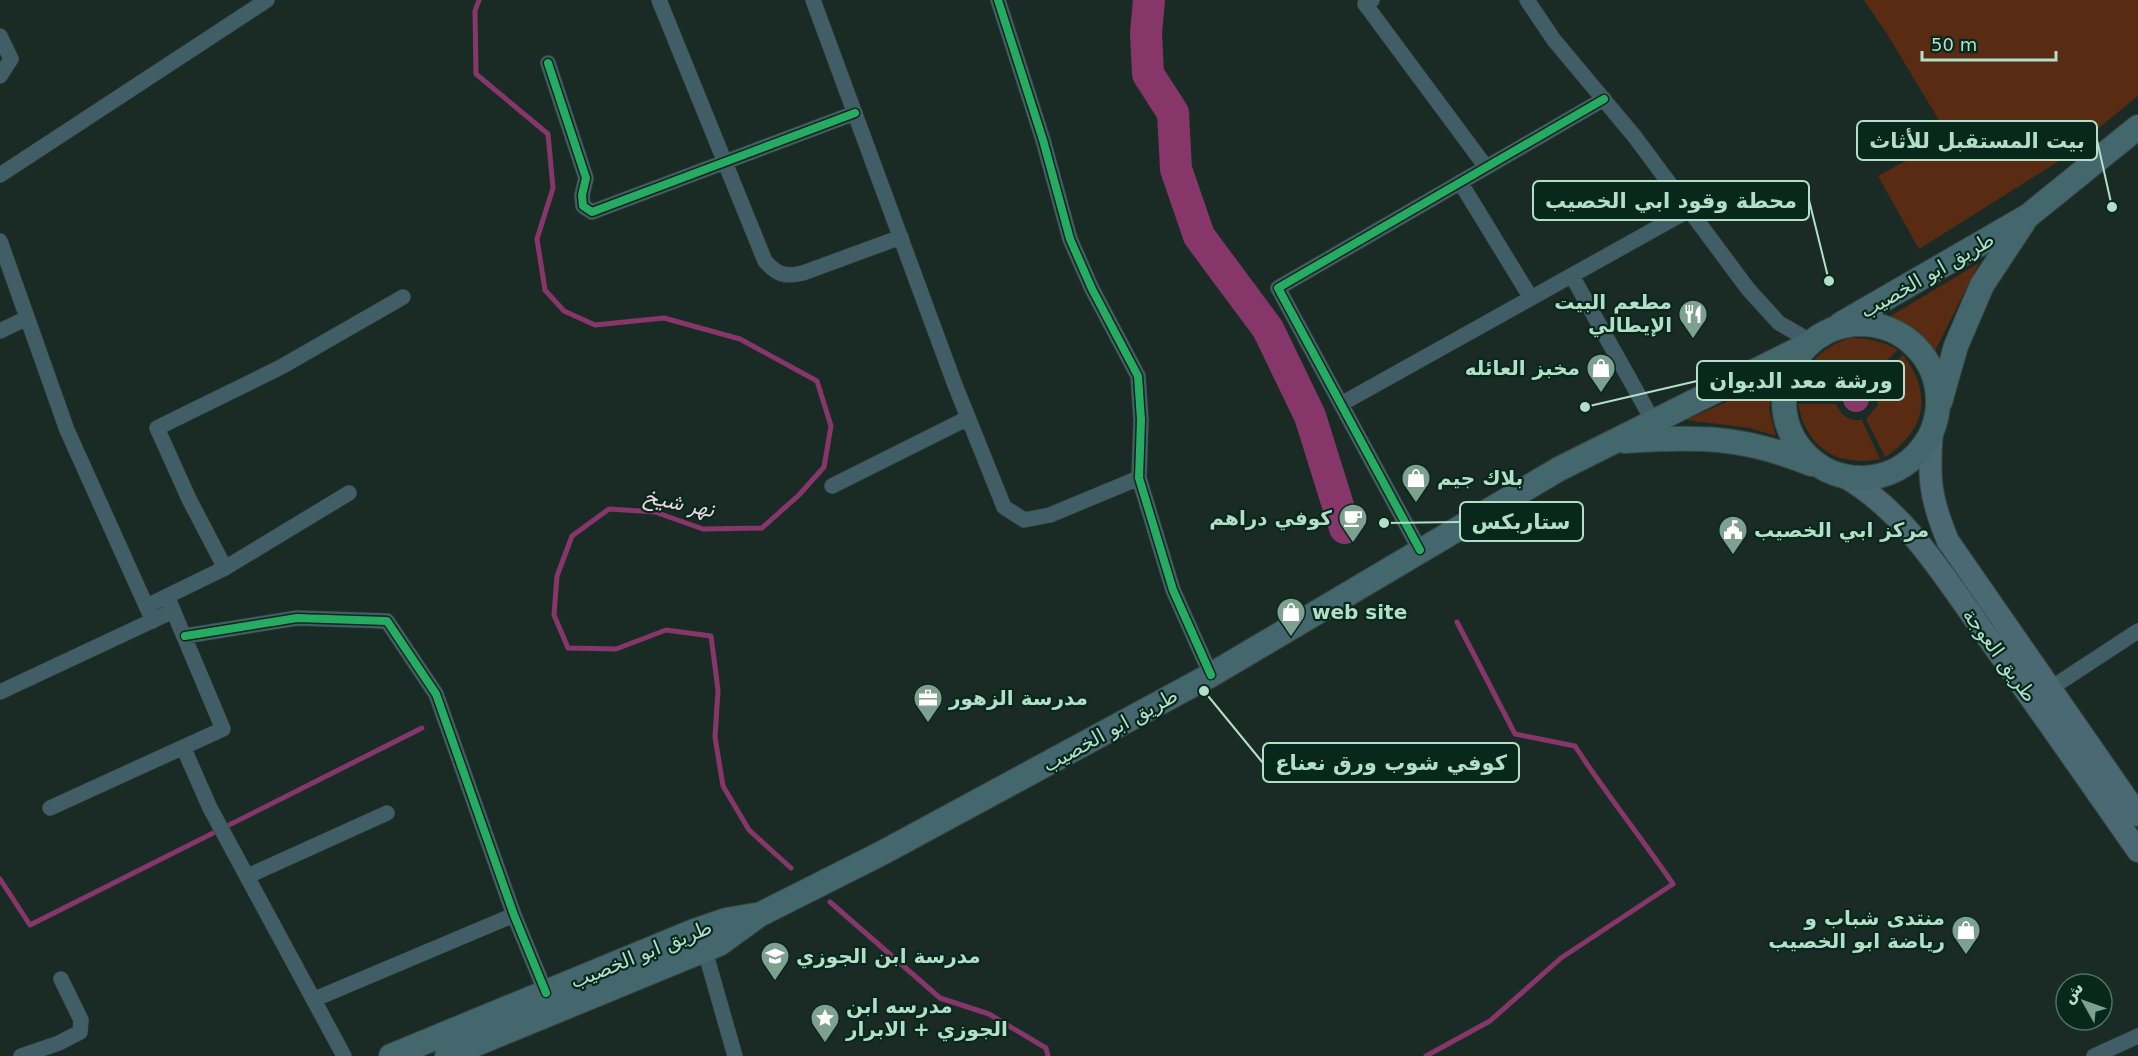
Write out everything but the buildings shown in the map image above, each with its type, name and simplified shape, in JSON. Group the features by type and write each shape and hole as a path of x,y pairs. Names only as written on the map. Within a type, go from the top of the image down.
{"main road":[{"name":"طريق ابو الخصيب","path":"447,1056 705,951 733,935 759,915 882,854 1211,675 1507,498 1610,442 1815,340 2028,216 2138,127"},
{"name":"طريق ابو الخصيب","path":"1935,421 1956,346 1982,285 2028,216"},
{"path":"1847,325 1871,325 1894,332 1914,345 1929,364 1937,386 1935,421 1921,449 1906,464 1887,474 1866,478 1834,473 1804,454 1792,438 1786,420 1784,400 1786,381 1794,363 1815,340 1847,325"},
{"name":"طريق العوجة","path":"1935,421 1928,469 1934,506 1948,541 2138,815"},
{"name":"طريق ابو الخصيب","path":"1610,442 1686,436 1728,440 1778,450 1834,473"},
{"name":"طريق العوجة","path":"1834,473 1871,492 1902,523 1938,569 2138,850"},
{"name":"طريق ابو الخصيب","path":"391,1056 710,925 759,915"}],"street":[{"path":"0,175 267,0"},
{"path":"658,0 765,261 775,273 789,277 901,237"},
{"path":"813,0 1004,507 1024,520 1050,516 1139,478"},
{"path":"998,0 1043,140 1070,239 1092,289 1138,376 1142,420 1139,478 1173,590 1211,675"},
{"path":"1372,0 1365,4 1485,167"},
{"path":"1527,0 1554,40 1604,99 1762,306 1779,323 1815,340"},
{"path":"0,36 11,59 0,76"},
{"path":"548,63 586,178 582,195 583,206 592,212 855,113"},
{"path":"1420,550 1278,288 1604,99"},
{"path":"1460,182 1531,298"},
{"path":"1341,404 1689,210"},
{"path":"0,241 67,430 153,621"},
{"path":"1572,276 1653,420"},
{"path":"225,568 189,500 157,428 281,367 403,297"},
{"path":"0,331 27,318"},
{"path":"832,486 969,418"},
{"path":"147,606 225,568 349,493"},
{"path":"50,808 224,729 167,596"},
{"path":"0,692 173,611"},
{"path":"185,636 297,618 387,621 436,694 514,915 546,993"},
{"path":"2051,688 2138,631"},
{"path":"184,749 210,808 344,1056"},
{"path":"248,876 387,813"},
{"path":"315,999 514,915"},
{"path":"705,951 735,1056"},
{"path":"21,1056 59,1043 80,1032 81,1020 61,979"},
{"path":"2094,1056 2138,1036"}],"shaded area":[{"path":"1864,0 2138,0 2138,96 2056,163 1919,249 1878,176 1949,137"},
{"path":"1979,263 1933,355 1913,333 1887,318"},
{"path":"1850,338 1875,341 1898,350 1867,379 1856,377 1847,380 1839,387 1835,397 1798,398 1804,377 1814,360 1830,347"},
{"path":"1903,355 1919,383 1921,410 1917,423 1909,435 1899,447 1885,457 1866,419 1878,405 1878,393 1872,383"},
{"path":"1773,381 1769,409 1776,436 1750,428 1686,420"},
{"path":"1856,386 1865,390 1869,399 1865,408 1856,412 1847,408 1843,399 1847,390"},
{"path":"1798,404 1836,404 1846,417 1862,420 1880,459 1850,460 1826,451 1808,432"}],"waterway":[{"name":"نهر شيخ","path":"479,0 475,11 476,74 548,134 553,188 537,239 545,290 564,311 595,325 664,318 740,339 817,381 831,426 824,467 799,495 762,528 703,529 655,512 609,509 572,536 557,576 554,615 568,648 616,649 666,630 711,636 718,690 715,737 723,786 749,830 791,868"},
{"path":"1149,0 1146,33 1148,74 1173,113 1176,169 1199,236 1268,329 1310,416 1345,528"},
{"path":"1426,1056 1490,1021 1561,958 1673,884 1575,746 1515,734 1457,622"},
{"path":"0,879 30,925 422,728"},
{"name":"نهر شيخ","path":"830,902 940,998 989,1014 1046,1048 1048,1056"}],"cycle path":[{"path":"998,0 1043,140 1070,239 1092,289 1138,376 1141,420 1139,478 1173,590 1211,675"},
{"path":"548,63 586,178 582,195 583,206 592,212 855,113"},
{"path":"1420,550 1278,288 1604,99"},
{"path":"185,636 297,618 387,621 436,694 514,915 546,993"}],"place":[{"name":"بيت المستقبل للأثاث","path":"2112,207"},
{"name":"محطة وقود ابي الخصيب","path":"1829,281"},
{"name":"مطعم البيت الإيطالي","path":"1693,340"},
{"name":"مخبز العائله","path":"1601,394"},
{"name":"ورشة معد الديوان","path":"1585,407"},
{"name":"بلاك جيم","path":"1416,504"},
{"name":"ستاربكس","path":"1384,523"},
{"name":"كوفي دراهم","path":"1353,544"},
{"name":"مركز ابي الخصيب","path":"1733,556"},
{"name":"web site","path":"1291,638"},
{"name":"كوفي شوب ورق نعناع","path":"1204,691"},
{"name":"مدرسة الزهور","path":"928,724"},
{"name":"منتدى شباب و رياضة ابو الخصيب","path":"1966,956"},
{"name":"مدرسة ابن الجوزي","path":"775,982"},
{"name":"مدرسه ابن الجوزي + الابرار","path":"825,1044"}]}
